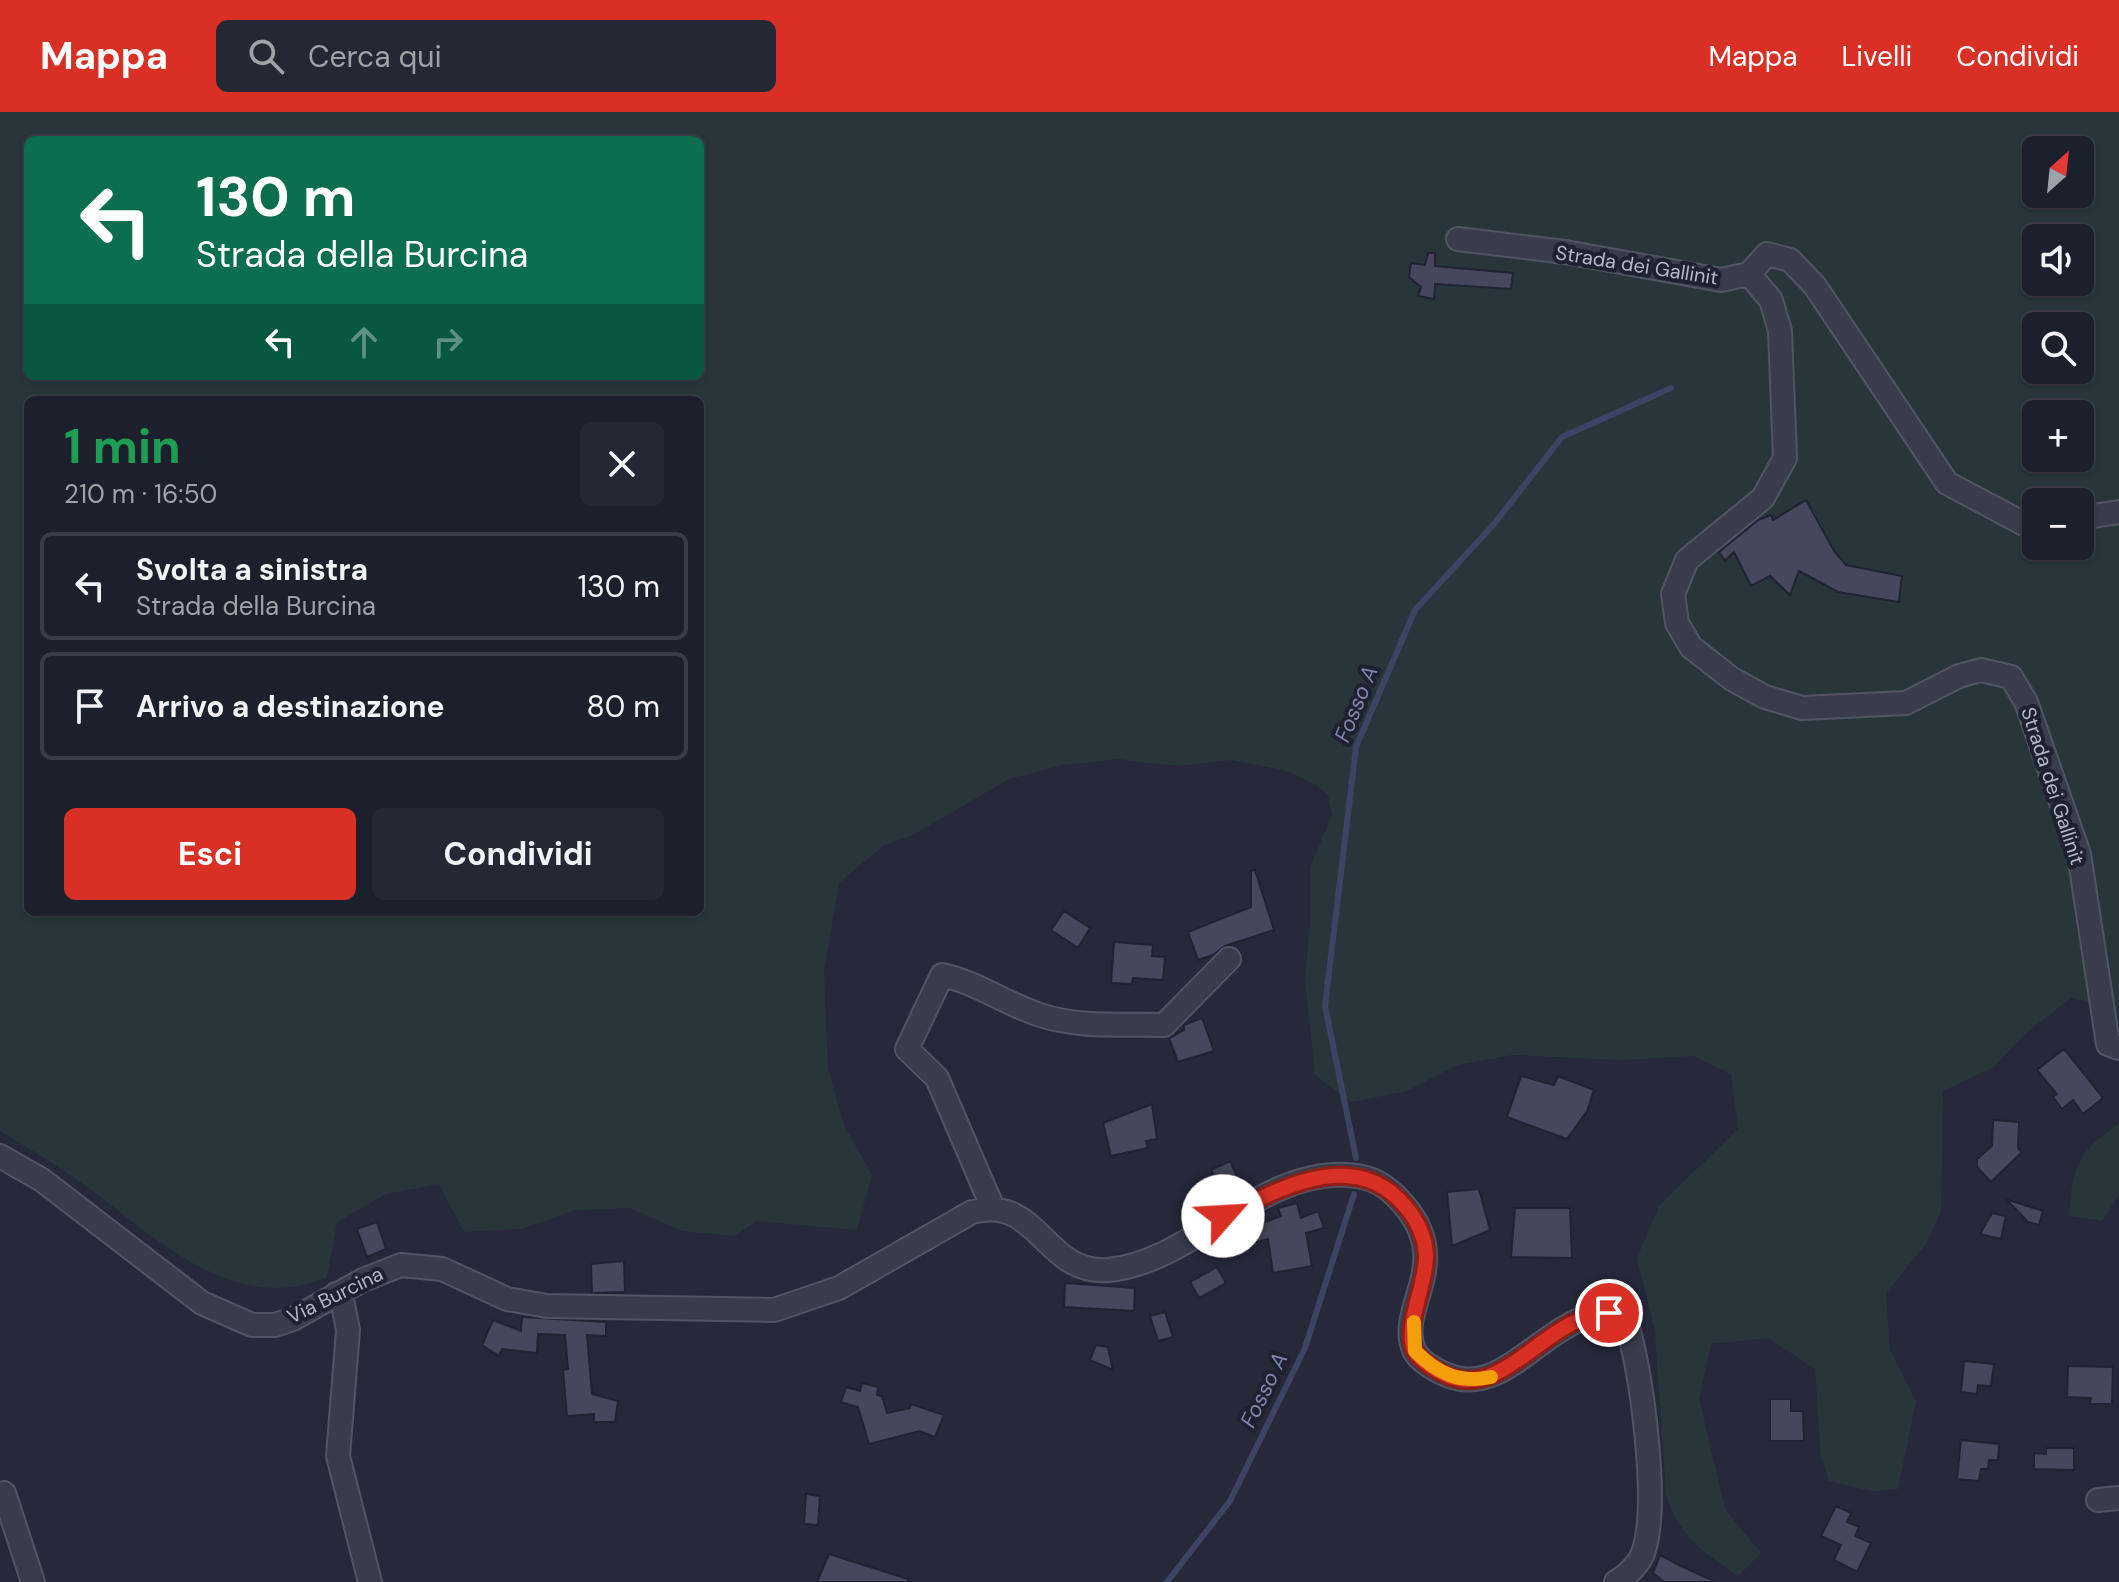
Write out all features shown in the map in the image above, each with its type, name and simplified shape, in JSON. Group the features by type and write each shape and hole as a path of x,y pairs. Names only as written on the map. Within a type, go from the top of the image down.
{"street":[{"name":"Strada dei Gallinit","path":"1458,239 1565,252 1721,280 1749,274 1771,300 1780,331 1785,458 1763,498 1687,560 1673,594 1677,623 1691,647 1732,679 1765,697 1802,708 1906,703 1959,676 1981,670 2011,677 2026,702 2079,854 2108,1044 2119,1048"},
{"path":"1749,274 1767,254 1790,260 1815,286 1947,483 2022,523"},
{"path":"2094,516 2119,512"},
{"path":"1229,959 1164,1025 1069,1023 1038,1014 957,978 942,975 907,1049 937,1078 992,1206 1019,1215 1056,1253 1088,1269 1130,1267 1154,1258 1223,1216 1295,1184 1345,1174 1370,1178 1391,1189 1421,1230 1426,1254 1424,1278 1412,1333 1415,1351 1430,1366 1449,1376 1472,1381 1491,1377 1553,1332 1591,1313 1609,1313 1629,1331 1635,1354 1648,1504 1644,1553 1616,1582"},
{"name":"Via Burcina","path":"0,1156 42,1180 173,1282 224,1314 252,1325 275,1325 383,1270 410,1265 442,1269 507,1299 547,1306 774,1310 839,1288 972,1212 992,1206"},
{"path":"336,1294 343,1304 348,1330 338,1456 370,1582"},
{"path":"4,1493 33,1582"}],"shaded area":[{"path":"0,112 2119,112 2119,1025 2107,1007 2071,998 2026,1033 1994,1067 1943,1091 1941,1211 1926,1244 1886,1293 1890,1350 1916,1401 1898,1489 1871,1491 1829,1481 1821,1458 1815,1369 1768,1338 1711,1344 1699,1398 1725,1509 1761,1553 1738,1576 1693,1542 1671,1509 1666,1494 1655,1332 1637,1258 1659,1206 1738,1129 1731,1074 1694,1056 1621,1060 1513,1055 1457,1065 1407,1091 1351,1102 1315,1075 1305,978 1310,923 1310,867 1332,815 1328,795 1316,785 1287,771 1232,760 1176,766 1118,759 1063,765 1009,779 913,835 884,845 839,883 824,971 828,1069 844,1125 872,1175 857,1230 756,1221 735,1236 682,1231 630,1208 575,1210 522,1229 464,1232 439,1184 386,1194 337,1222 327,1277 295,1286 264,1287 233,1281 176,1253 74,1178 0,1131"},
{"path":"2119,1124 2119,1194 2102,1221 2069,1216 2072,1186 2079,1162 2094,1143"}],"building":[{"path":"1428,253 1435,253 1435,266 1513,273 1511,289 1435,284 1434,299 1418,296 1421,287 1409,277 1411,263 1425,265"},
{"path":"1806,500 1834,551 1846,565 1902,576 1899,602 1838,592 1799,571 1790,595 1770,576 1751,586 1734,552 1725,561 1719,552 1758,520 1771,515 1773,520"},
{"path":"1255,870 1274,930 1225,946 1213,955 1198,960 1188,932 1251,907 1251,871"},
{"path":"1064,911 1090,928 1078,948 1051,930"},
{"path":"1114,942 1153,945 1152,956 1165,957 1163,980 1133,978 1132,984 1111,983"},
{"path":"1202,1018 1214,1051 1178,1062 1169,1038 1184,1030 1184,1025"},
{"path":"2064,1049 2103,1098 2083,1114 2073,1100 2062,1109 2053,1097 2057,1094 2037,1070"},
{"path":"1521,1076 1554,1085 1558,1076 1594,1090 1587,1111 1567,1139 1507,1117"},
{"path":"1152,1104 1157,1139 1146,1141 1148,1148 1111,1156 1103,1123"},
{"path":"1993,1120 2019,1122 2018,1148 2022,1152 1991,1182 1977,1167 1977,1159 1992,1146"},
{"path":"1230,1161 1239,1181 1221,1190 1211,1170"},
{"path":"1479,1189 1490,1230 1452,1246 1447,1192"},
{"path":"2006,1199 2043,1211 2039,1225 2028,1222"},
{"path":"1297,1203 1301,1218 1318,1211 1324,1228 1306,1233 1312,1266 1273,1273 1268,1239 1241,1246 1233,1230 1251,1219 1254,1226 1281,1216 1278,1208"},
{"path":"1515,1208 1570,1208 1572,1258 1511,1257"},
{"path":"1992,1213 2006,1216 2001,1239 1980,1234"},
{"path":"377,1222 386,1249 367,1257 357,1229"},
{"path":"624,1261 625,1292 592,1293 591,1264"},
{"path":"1217,1267 1226,1283 1199,1298 1190,1282"},
{"path":"1065,1283 1135,1288 1134,1311 1064,1307"},
{"path":"1165,1312 1173,1337 1158,1341 1150,1316"},
{"path":"522,1317 606,1322 606,1336 587,1335 592,1394 618,1401 615,1422 594,1422 594,1414 567,1416 563,1370 568,1369 565,1335 538,1334 537,1353 502,1349 499,1356 482,1345 493,1320 521,1331"},
{"path":"1096,1345 1108,1347 1113,1370 1090,1360"},
{"path":"1964,1361 1994,1364 1991,1386 1978,1385 1977,1394 1961,1392"},
{"path":"2068,1366 2113,1367 2112,1404 2090,1404 2091,1398 2067,1397"},
{"path":"862,1383 878,1387 877,1395 882,1396 887,1413 910,1408 911,1404 944,1415 935,1437 920,1431 869,1444 858,1407 841,1402 846,1387 860,1391"},
{"path":"1770,1399 1791,1399 1791,1411 1803,1411 1804,1441 1770,1441"},
{"path":"1961,1440 1999,1444 1998,1460 1989,1460 1988,1469 1981,1469 1979,1481 1957,1479"},
{"path":"2046,1448 2074,1448 2074,1470 2034,1469 2034,1453 2046,1454"},
{"path":"806,1494 820,1496 818,1525 804,1524"},
{"path":"1836,1506 1851,1513 1847,1522 1859,1527 1855,1536 1871,1543 1857,1572 1834,1560 1841,1545 1821,1536"},
{"path":"829,1554 908,1579 908,1582 817,1582"},
{"path":"1660,1555 1716,1582 1664,1582 1653,1573"}],"waterway":[{"name":"Fosso A","path":"1356,1158 1325,1006 1356,747 1415,610 1494,524 1562,437 1671,388"},
{"name":"Fosso A","path":"1167,1582 1230,1501 1305,1348 1354,1194"}],"slow traffic":[{"path":"1414,1322 1415,1351 1430,1366 1449,1376 1472,1381 1491,1377"}],"route":[{"path":"1223,1216 1295,1184 1345,1174 1370,1178 1391,1189 1421,1230 1426,1254 1412,1333 1415,1351 1430,1366 1449,1376 1472,1381 1491,1377 1553,1332 1591,1313 1609,1313"}]}
